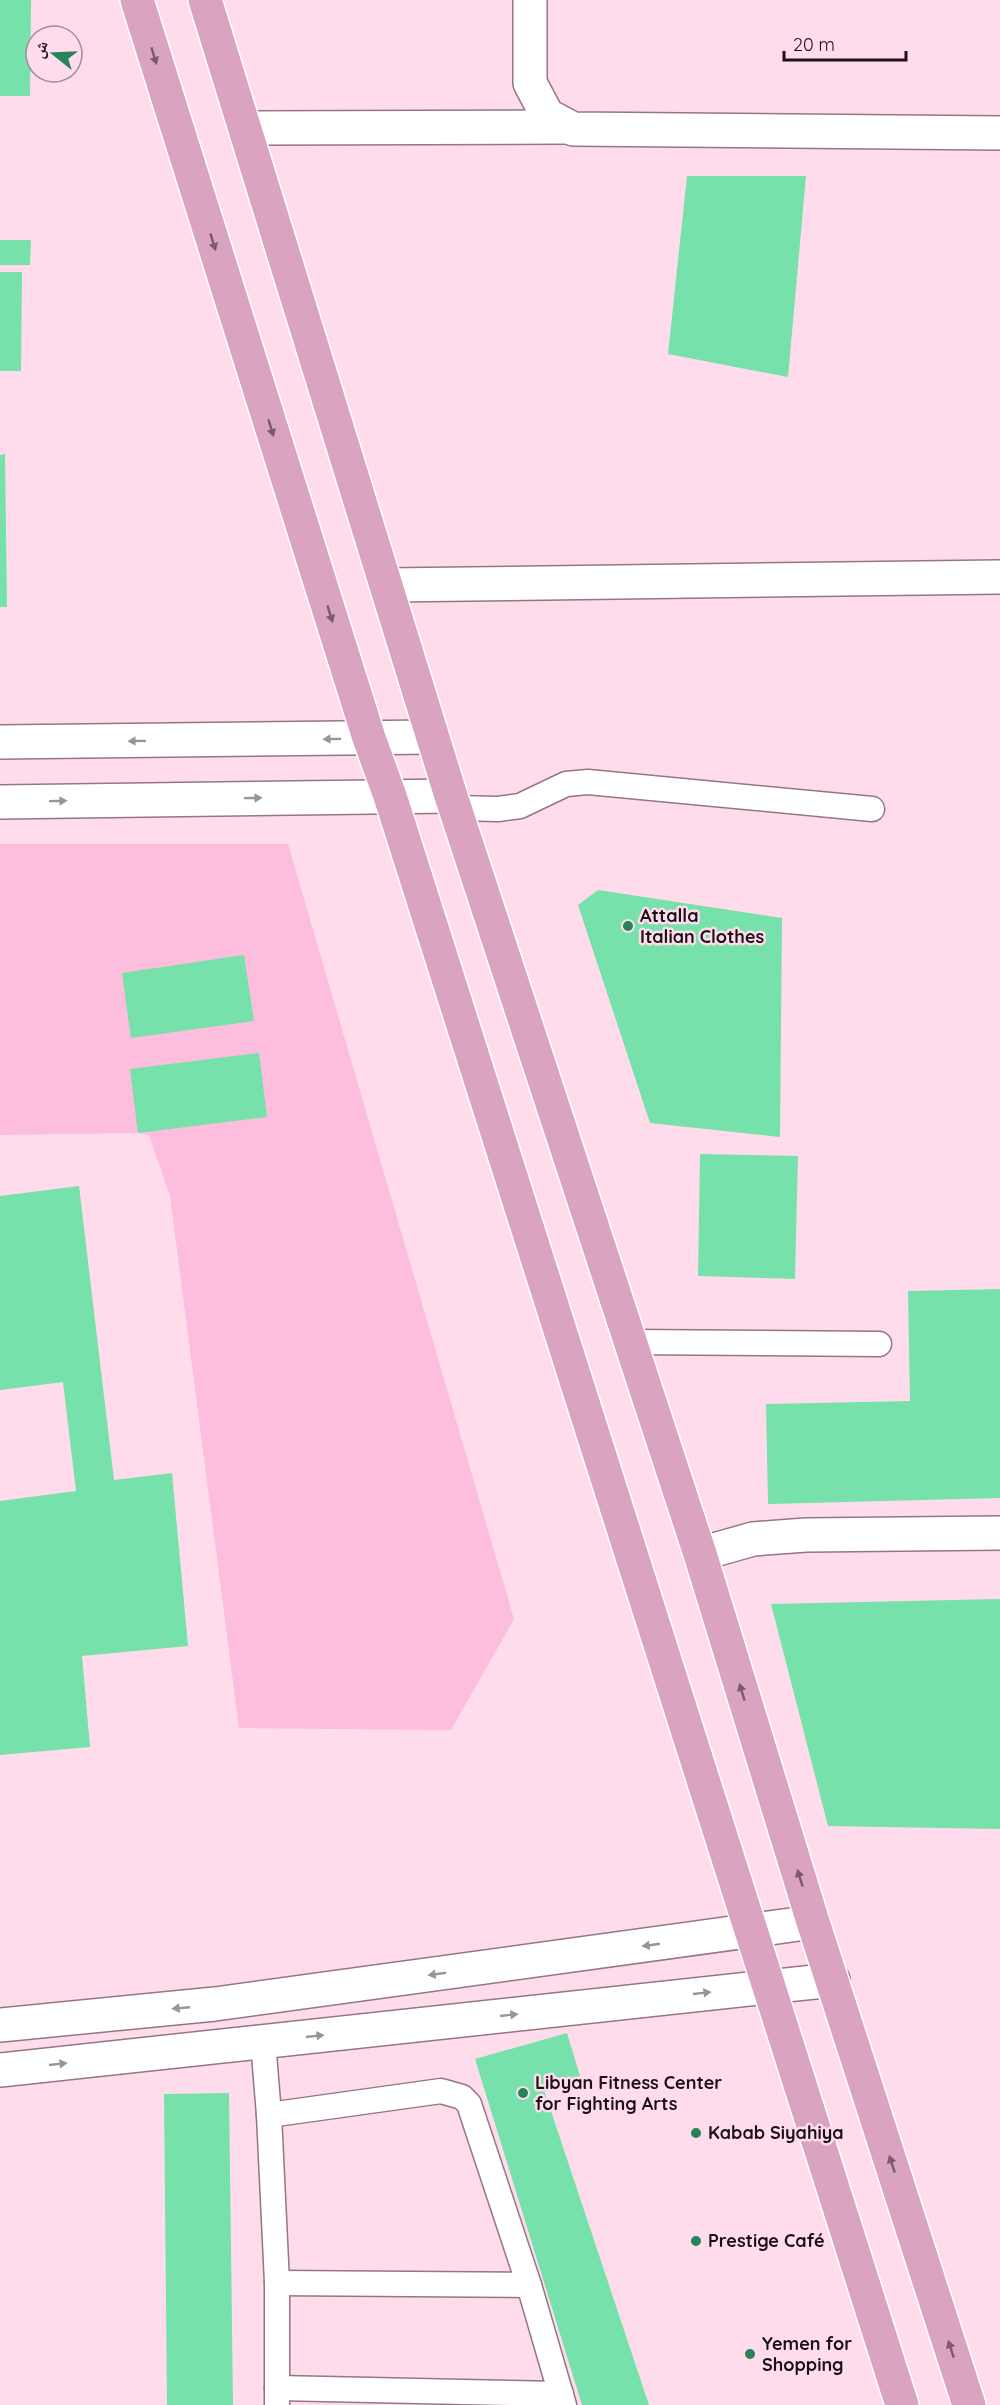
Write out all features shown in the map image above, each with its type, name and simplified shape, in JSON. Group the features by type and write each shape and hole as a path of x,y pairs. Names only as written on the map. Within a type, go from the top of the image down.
{"main road":[{"path":"137,0 369,738 390,796 902,2405"},
{"path":"205,0 432,737 700,1554 813,1922 969,2405"}],"street":[{"path":"530,0 530,84 547,116 573,129 1000,133"},
{"path":"245,128 568,127"},
{"path":"387,585 1000,577"},
{"path":"0,742 432,737"},
{"path":"0,802 390,796 453,802"},
{"path":"700,1554 753,1539 806,1535 1000,1533"},
{"path":"0,2025 215,2004 813,1922"},
{"path":"0,2070 833,1980"},
{"path":"215,2004 219,2047"}],"lane":[{"path":"453,802 498,809 520,806 566,784 588,782 872,809"},
{"path":"630,1342 879,1344"},
{"path":"263,2042 277,2283 277,2396 562,2399 528,2285 469,2104 462,2097 441,2091 269,2115"},
{"path":"277,2283 528,2285"}],"shaded area":[{"path":"0,844 288,844 514,1619 451,1730 239,1728 170,1196 149,1135 138,1133 0,1135"}],"building":[{"path":"0,0 31,0 31,24 24,24 24,84 30,84 30,96 0,96"},
{"path":"687,176 806,176 788,377 668,354"},
{"path":"0,240 31,240 30,265 0,265"},
{"path":"0,272 22,272 21,371 0,371"},
{"path":"5,454 7,607 0,607 0,455"},
{"path":"598,890 782,918 780,1137 650,1123 578,905"},
{"path":"244,955 254,1021 131,1038 122,973"},
{"path":"259,1053 267,1117 138,1133 130,1069"},
{"path":"700,1154 798,1156 795,1279 698,1276"},
{"path":"79,1186 114,1480 172,1473 188,1646 82,1656 90,1747 0,1755 0,1501 76,1491 63,1382 0,1390 0,1196"},
{"path":"1000,1289 1000,1498 768,1504 766,1404 910,1401 908,1291"},
{"path":"1000,1599 1000,1829 828,1826 771,1604"},
{"path":"567,2033 580,2076 544,2090 649,2405 582,2405 475,2059"},
{"path":"229,2093 233,2405 167,2405 164,2094"}],"place":[{"name":"Attalla Italian Clothes","path":"628,926"},
{"name":"Libyan Fitness Center for Fighting Arts","path":"523,2093"},
{"name":"Kabab Siyahiya","path":"696,2133"},
{"name":"Prestige Café","path":"696,2241"},
{"name":"Yemen for Shopping","path":"750,2354"}]}
